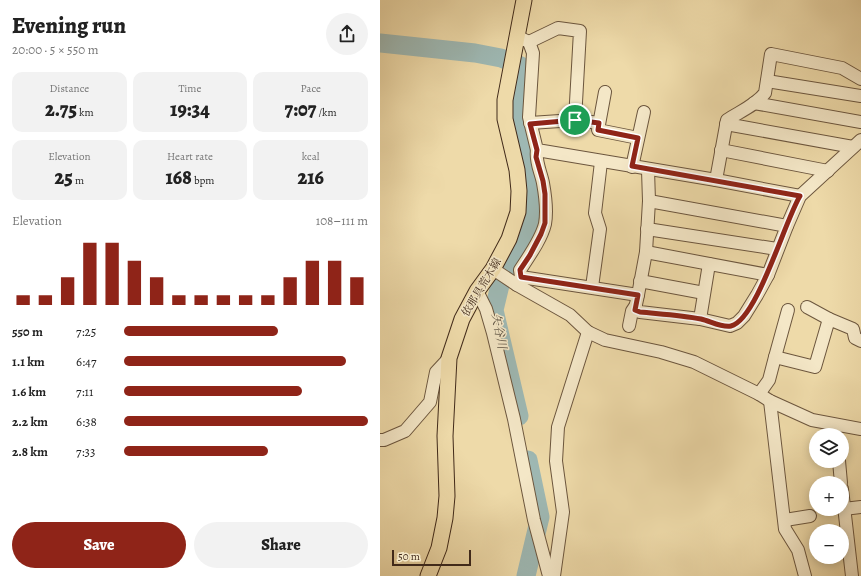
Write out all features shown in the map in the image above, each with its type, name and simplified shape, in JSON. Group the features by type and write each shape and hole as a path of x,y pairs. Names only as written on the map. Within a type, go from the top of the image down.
{"main road":[{"name":"依那具荒木線","path":"428,576 439,548 445,518 447,496 445,436 449,358 462,319 477,291 496,271 518,212 520,191 504,119 505,100 512,60 523,39 524,0"}],"street":[{"path":"516,281 520,270 541,234 545,223 545,194 536,157 537,150 529,117 533,53 523,39 558,28 580,30 575,120"},
{"path":"716,180 727,120 754,103 765,93 771,54 842,68 861,79"},
{"path":"767,81 861,96"},
{"path":"605,92 598,130 638,138"},
{"path":"754,103 861,122"},
{"path":"632,166 644,112"},
{"path":"530,124 575,120 599,123"},
{"path":"726,124 857,144"},
{"path":"648,170 649,201 646,252 635,310 640,312 700,319 730,326 737,323 744,316 768,275 800,196 857,144"},
{"path":"537,150 648,170 716,180 800,196"},
{"path":"721,150 828,171"},
{"path":"592,287 600,229 595,213 601,162"},
{"path":"649,201 787,226"},
{"path":"647,228 778,249"},
{"path":"646,252 768,275"},
{"path":"700,319 709,264"},
{"path":"496,271 516,281 570,315 588,332 605,340 661,352 694,362 759,394 770,401 830,428"},
{"path":"516,281 592,287 637,300"},
{"path":"640,281 704,293"},
{"path":"477,291 486,309 493,333 514,419 534,520 548,576"},
{"path":"629,326 632,311 637,300"},
{"path":"807,308 853,329 855,338 861,341"},
{"path":"759,394 769,380 788,310"},
{"path":"775,357 815,367 829,319"},
{"path":"554,576 563,512 556,461 558,427 588,332"},
{"path":"380,440 384,440 405,431 430,402 436,372 449,358"},
{"path":"770,401 785,528 798,550 805,576"},
{"path":"849,429 861,428"},
{"path":"849,509 861,507"},
{"path":"785,520 810,516"},
{"path":"845,516 852,576"}],"waterway":[{"name":"矢谷川","path":"380,43 475,53 501,58 521,66 517,89 516,114 532,183 534,200 529,231 514,263 500,285 494,310 519,416"},
{"name":"矢谷川","path":"526,576 540,517 528,460"}],"route":[{"path":"575,120 599,123 598,130 638,138 632,166 800,196 768,275 744,316 737,323 730,326 700,319 640,312 635,310 638,295 521,277 520,270 530,255 545,223 545,194 536,157 537,150 530,124 575,120"}]}
